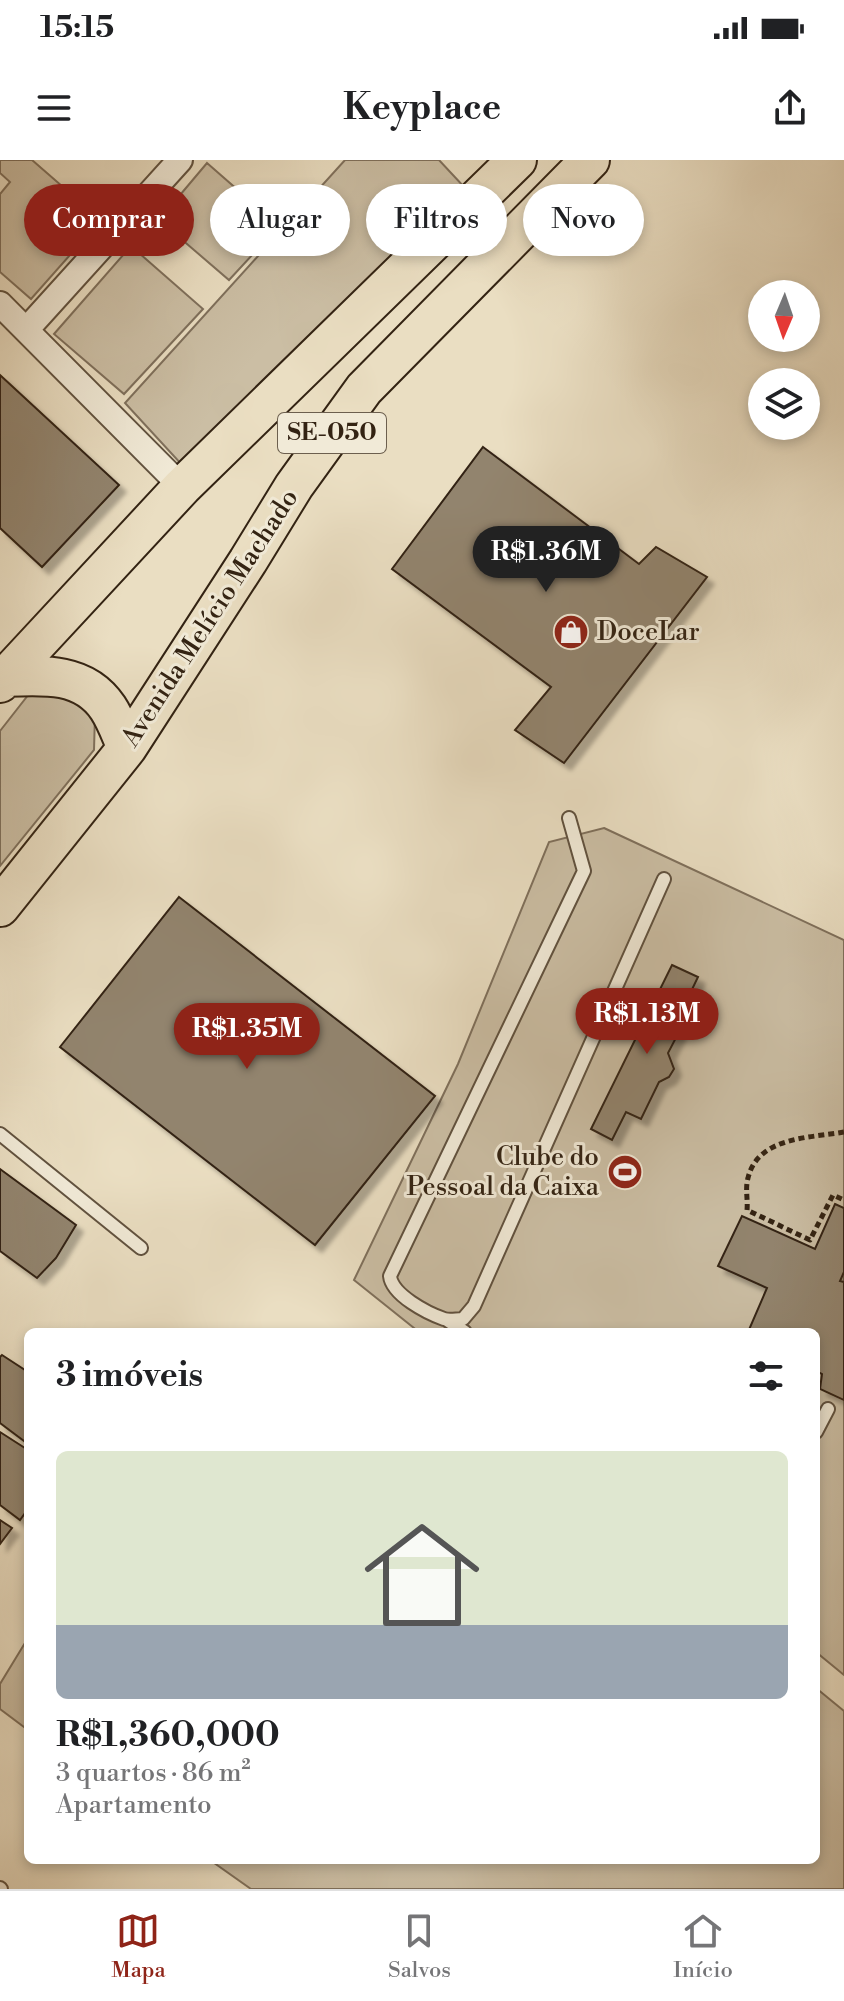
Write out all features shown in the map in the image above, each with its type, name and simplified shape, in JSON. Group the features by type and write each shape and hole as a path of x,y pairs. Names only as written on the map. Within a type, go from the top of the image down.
{"main road":[{"name":"SE-050","path":"3,680 182,487 517,160"},
{"name":"Avenida Melício Machado","path":"0,907 127,748 294,486 364,389 590,160"},
{"path":"3,680 49,674 84,684 108,707 127,748"}],"street":[{"path":"27,329 180,160"},
{"path":"0,304 182,487"}],"lane":[{"path":"459,1328 400,1293 391,1284 390,1276 584,871 569,818"},
{"path":"447,1320 463,1319 474,1306 664,879"},
{"path":"0,1134 141,1248"},
{"path":"820,1424 828,1409"}],"path":[{"path":"844,1132 797,1137 772,1147 759,1158 748,1178 747,1210 810,1240 833,1195 844,1200"}],"shaded area":[{"path":"0,160 32,160 60,184 24,184 24,256 69,256 31,299 0,272 0,194 10,182 0,173"},
{"path":"345,160 439,160 461,184 366,184 366,256 398,256 183,466 125,403 258,256 350,256 350,184 323,184"},
{"path":"207,163 231,184 210,184 210,256 251,256 229,280 194,250 194,184 189,184"},
{"path":"122,256 142,256 203,309 124,394 54,334"},
{"path":"29,694 68,694 95,714 94,750 0,866 0,731"},
{"name":"Clube do Pessoal da Caixa","path":"604,828 844,940 844,1675 820,1655 820,1328 414,1328 354,1280 458,1064 549,842"},
{"path":"24,1645 24,1727 0,1709 0,1684"},
{"path":"820,1691 844,1711 844,1889 251,1889 216,1864 820,1864"}],"building":[{"path":"0,375 119,485 42,567 0,528"},
{"name":"DoceLar","path":"483,447 639,564 656,547 707,577 564,763 515,730 551,687 392,569"},
{"path":"179,897 435,1096 315,1245 60,1047"},
{"path":"672,965 698,977 673,1029 679,1032 668,1053 674,1069 669,1077 659,1082 641,1119 626,1112 612,1140 591,1129"},
{"path":"0,1169 76,1225 56,1258 37,1278 0,1251"},
{"path":"835,1204 844,1208 844,1272 840,1281 844,1282 844,1400 820,1389 820,1328 750,1328 767,1288 718,1266 742,1216 815,1249"},
{"path":"2,1355 24,1369 24,1441 0,1423"},
{"path":"0,1432 24,1447 24,1514 20,1520 0,1505"},
{"path":"0,1520 12,1528 0,1544"}],"place":[{"name":"DoceLar","path":"571,632"},
{"name":"Clube do Pessoal da Caixa","path":"625,1172"}]}
